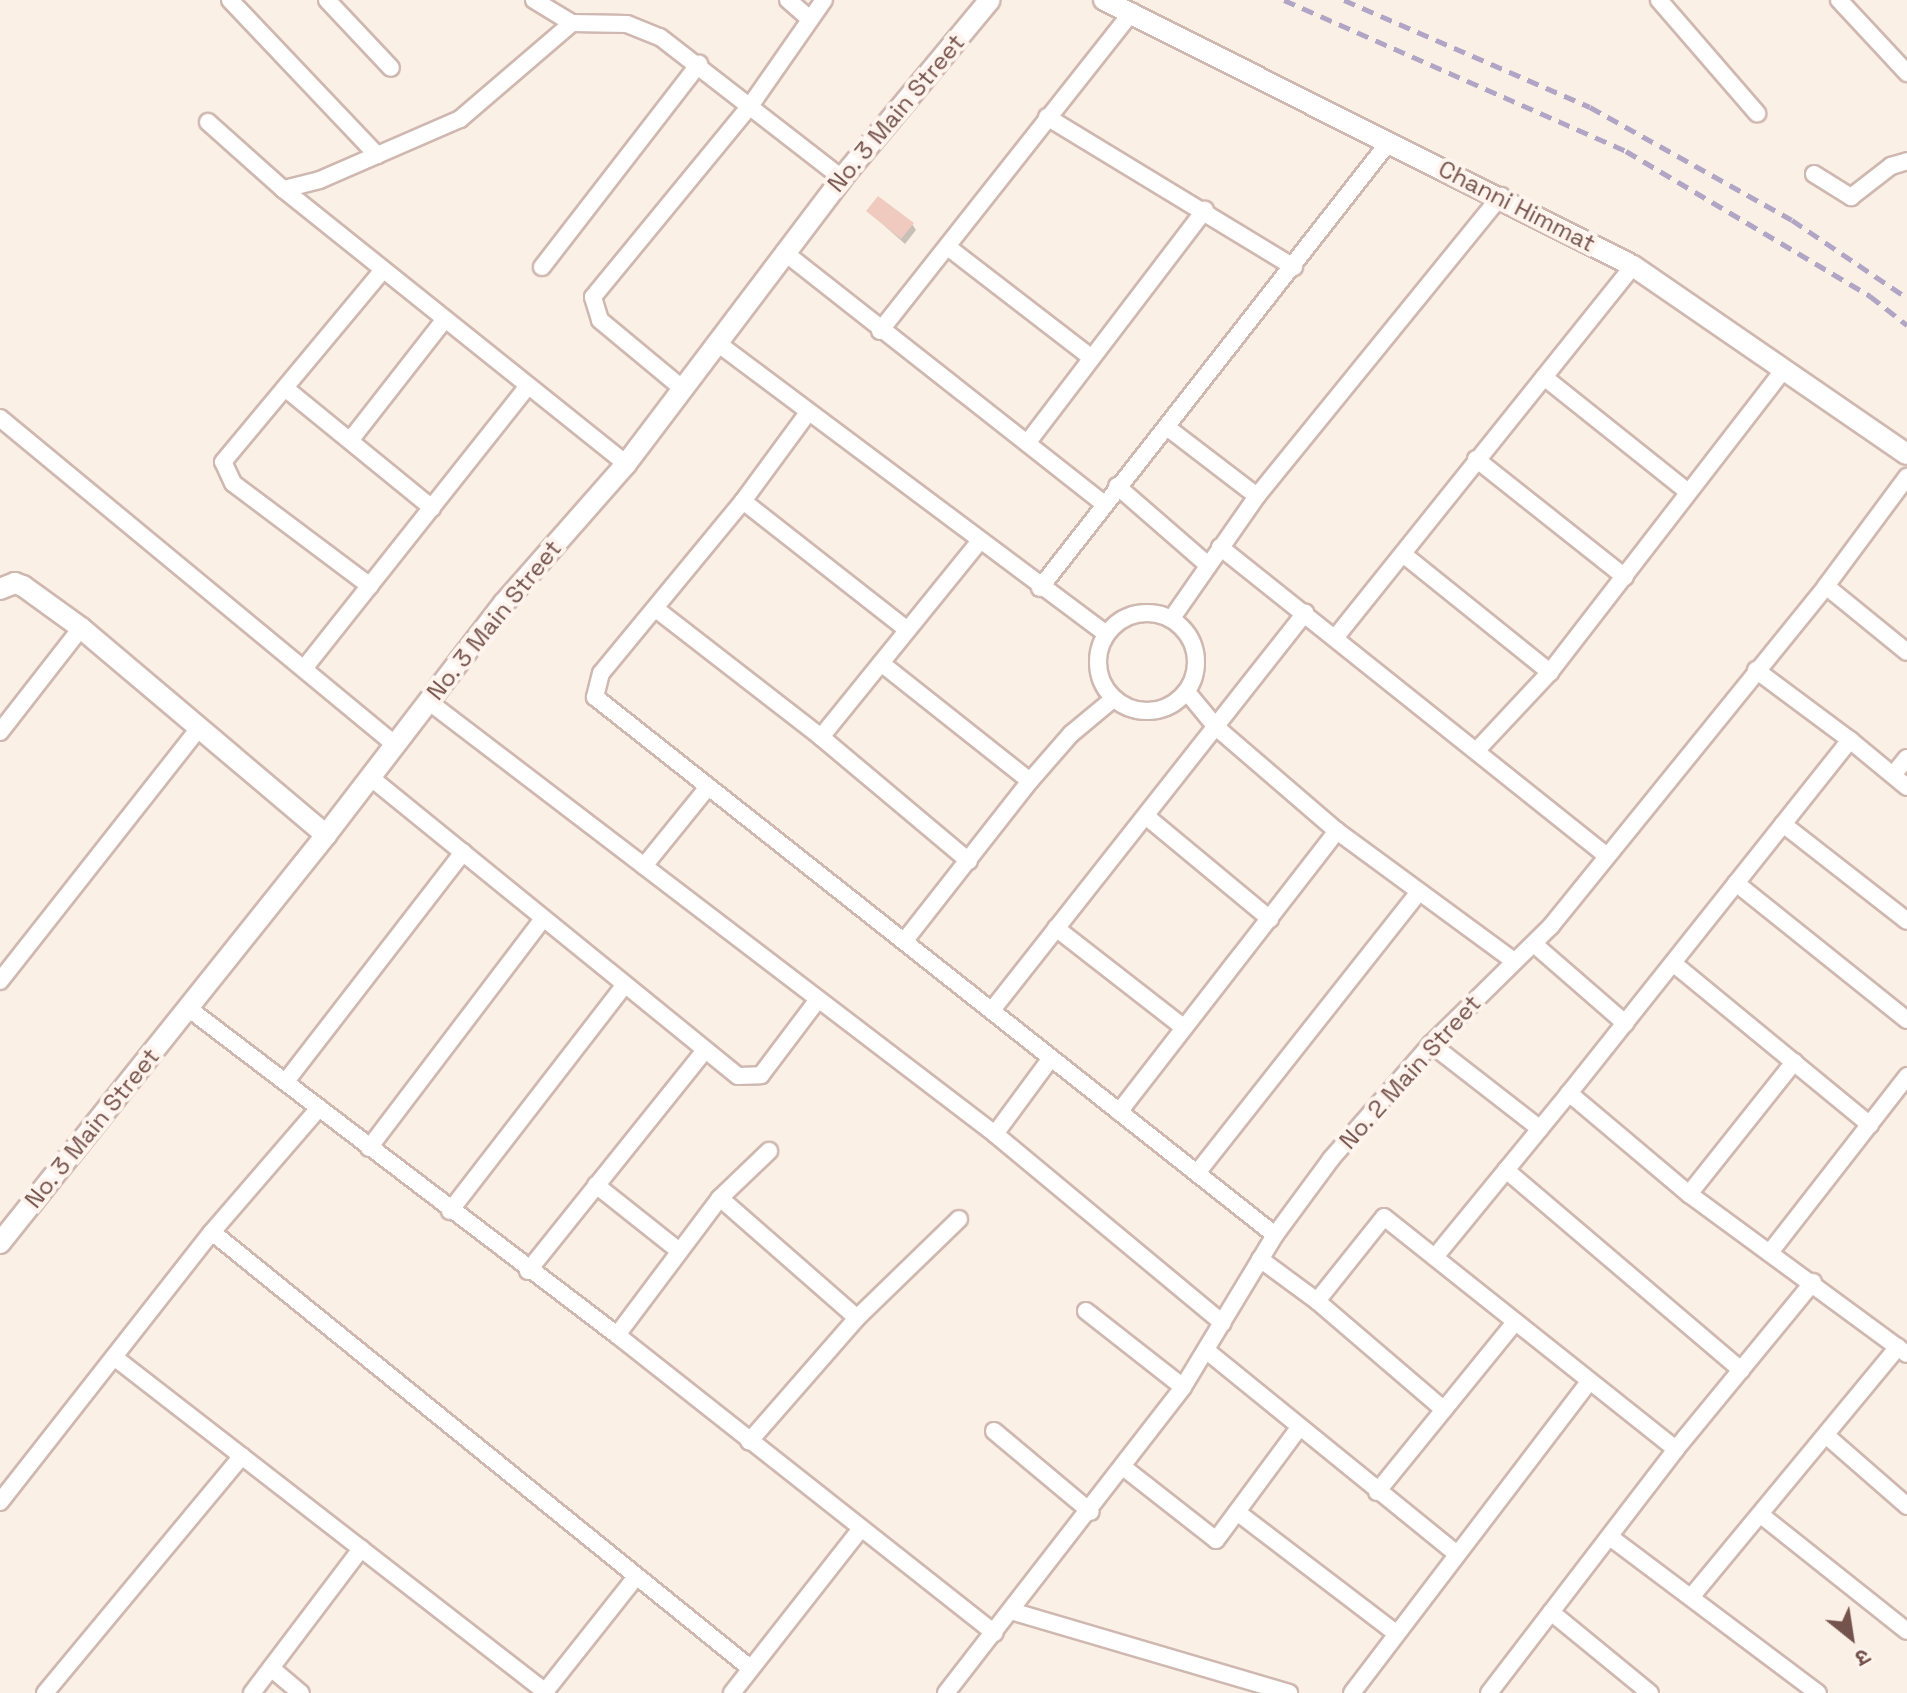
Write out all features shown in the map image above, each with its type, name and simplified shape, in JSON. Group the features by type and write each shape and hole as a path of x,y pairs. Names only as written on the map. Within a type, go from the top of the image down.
{"street":[{"path":"230,0 377,155"},
{"path":"327,0 391,68"},
{"path":"534,0 572,23 627,24 646,30 699,64 842,178"},
{"path":"788,0 809,18"},
{"path":"683,389 600,320 593,297 750,106 824,0"},
{"name":"No. 3 Main Street","path":"0,1243 326,835 393,743 504,603 626,464 842,178 990,0"},
{"name":"Channi Himmat","path":"1104,0 1501,196 1633,266 1907,454"},
{"path":"1659,0 1757,113"},
{"path":"1839,0 1907,73"},
{"path":"880,331 949,248 1047,117 1132,12"},
{"path":"283,189 377,155 460,119 572,23"},
{"path":"542,267 699,64"},
{"path":"1047,117 1205,210 1294,267"},
{"path":"208,122 283,189 626,464"},
{"path":"1040,588 1389,142"},
{"path":"1814,174 1851,197 1891,166 1907,161"},
{"path":"1172,618 1257,496 1501,196"},
{"path":"1028,442 1205,210"},
{"path":"949,248 1092,358"},
{"path":"784,252 880,331 1028,442 1104,504"},
{"path":"1335,638 1633,266"},
{"path":"370,586 226,476 223,462 383,270"},
{"path":"352,438 445,319"},
{"path":"716,342 807,414 1105,633"},
{"path":"1478,749 1550,672 1784,369"},
{"path":"1544,377 1688,492"},
{"path":"306,666 528,386"},
{"path":"285,388 352,438 432,508"},
{"path":"807,414 743,501 601,673 595,697 906,939 1275,1235"},
{"path":"0,418 306,666 393,743"},
{"path":"1168,428 1257,496"},
{"path":"1476,459 1625,577"},
{"name":"No. 2 Main Street","path":"946,1693 1091,1512 1183,1387 1275,1235 1331,1159 1431,1044 1534,944 1826,586 1907,477"},
{"path":"1117,486 1208,565"},
{"path":"743,501 906,629"},
{"path":"821,737 979,542"},
{"path":"1220,547 1478,749 1606,855"},
{"path":"1403,554 1550,672"},
{"path":"0,589 15,583 23,586 81,628 326,835"},
{"path":"1826,586 1907,652"},
{"path":"656,609 821,737 969,861"},
{"path":"1143,612 1172,618 1191,638 1197,666 1187,692 1165,708 1138,711 1113,699 1098,674 1105,633 1116,622 1143,612"},
{"path":"992,1010 1305,613"},
{"path":"0,732 81,628"},
{"path":"881,663 1030,781"},
{"path":"1756,670 1907,787"},
{"path":"1187,692 1216,727 1337,831 1514,961"},
{"path":"906,939 1030,781 1071,734 1113,699"},
{"path":"428,701 816,1002 995,1134 1223,1323"},
{"path":"0,981 199,728"},
{"path":"1435,1257 1850,740"},
{"path":"1893,775 1907,758"},
{"path":"370,777 463,852 541,921 738,1076 761,1075 816,1002"},
{"path":"644,866 708,787"},
{"path":"1147,817 1270,919"},
{"path":"1783,824 1907,921"},
{"path":"1119,1112 1337,831"},
{"path":"287,1080 463,852"},
{"path":"1736,883 1907,1020"},
{"path":"1197,1173 1419,892"},
{"path":"369,1148 541,921"},
{"path":"1056,928 1183,1027"},
{"path":"1534,944 1625,1023"},
{"path":"1673,963 1870,1125"},
{"path":"450,1211 624,986"},
{"path":"188,1008 287,1080 528,1271 617,1335 859,1531 994,1633"},
{"path":"1431,1044 1540,1129"},
{"path":"528,1271 705,1050"},
{"path":"995,1134 1051,1058"},
{"path":"1689,1194 1794,1062"},
{"path":"1771,1251 1907,1076"},
{"path":"1569,1093 1689,1194 1771,1251 1902,1350 1692,1596"},
{"path":"0,1502 212,1232 319,1108"},
{"path":"617,1335 720,1198 769,1151"},
{"path":"1506,1170 1741,1370"},
{"path":"596,1185 678,1250"},
{"path":"720,1198 857,1318"},
{"path":"1317,1301 1384,1217 1676,1449"},
{"path":"749,1442 857,1318 959,1219"},
{"path":"212,1232 635,1578 750,1668"},
{"path":"1260,1259 1317,1301 1444,1410"},
{"path":"1489,1693 1676,1449 1813,1282"},
{"path":"1086,1311 1183,1387"},
{"path":"1377,1492 1515,1322"},
{"path":"1207,1351 1457,1554"},
{"path":"114,1357 546,1693 635,1578"},
{"path":"1352,1693 1590,1381"},
{"path":"1123,1467 1216,1540 1299,1428"},
{"path":"994,1431 1091,1512"},
{"path":"1828,1437 1907,1506"},
{"path":"45,1693 242,1456"},
{"path":"1237,1512 1396,1633"},
{"path":"1761,1515 1907,1631"},
{"path":"732,1693 859,1531"},
{"path":"1610,1537 1818,1693"},
{"path":"252,1693 361,1549"},
{"path":"1011,1611 1289,1693"},
{"path":"1551,1612 1638,1689"},
{"path":"271,1668 301,1693"}],"building":[{"path":"878,196 914,223 901,239 866,211"}],"railway":[{"path":"1284,0 1626,151 1870,296 1907,325"},
{"path":"1344,0 1590,107 1792,220 1907,298"}]}
